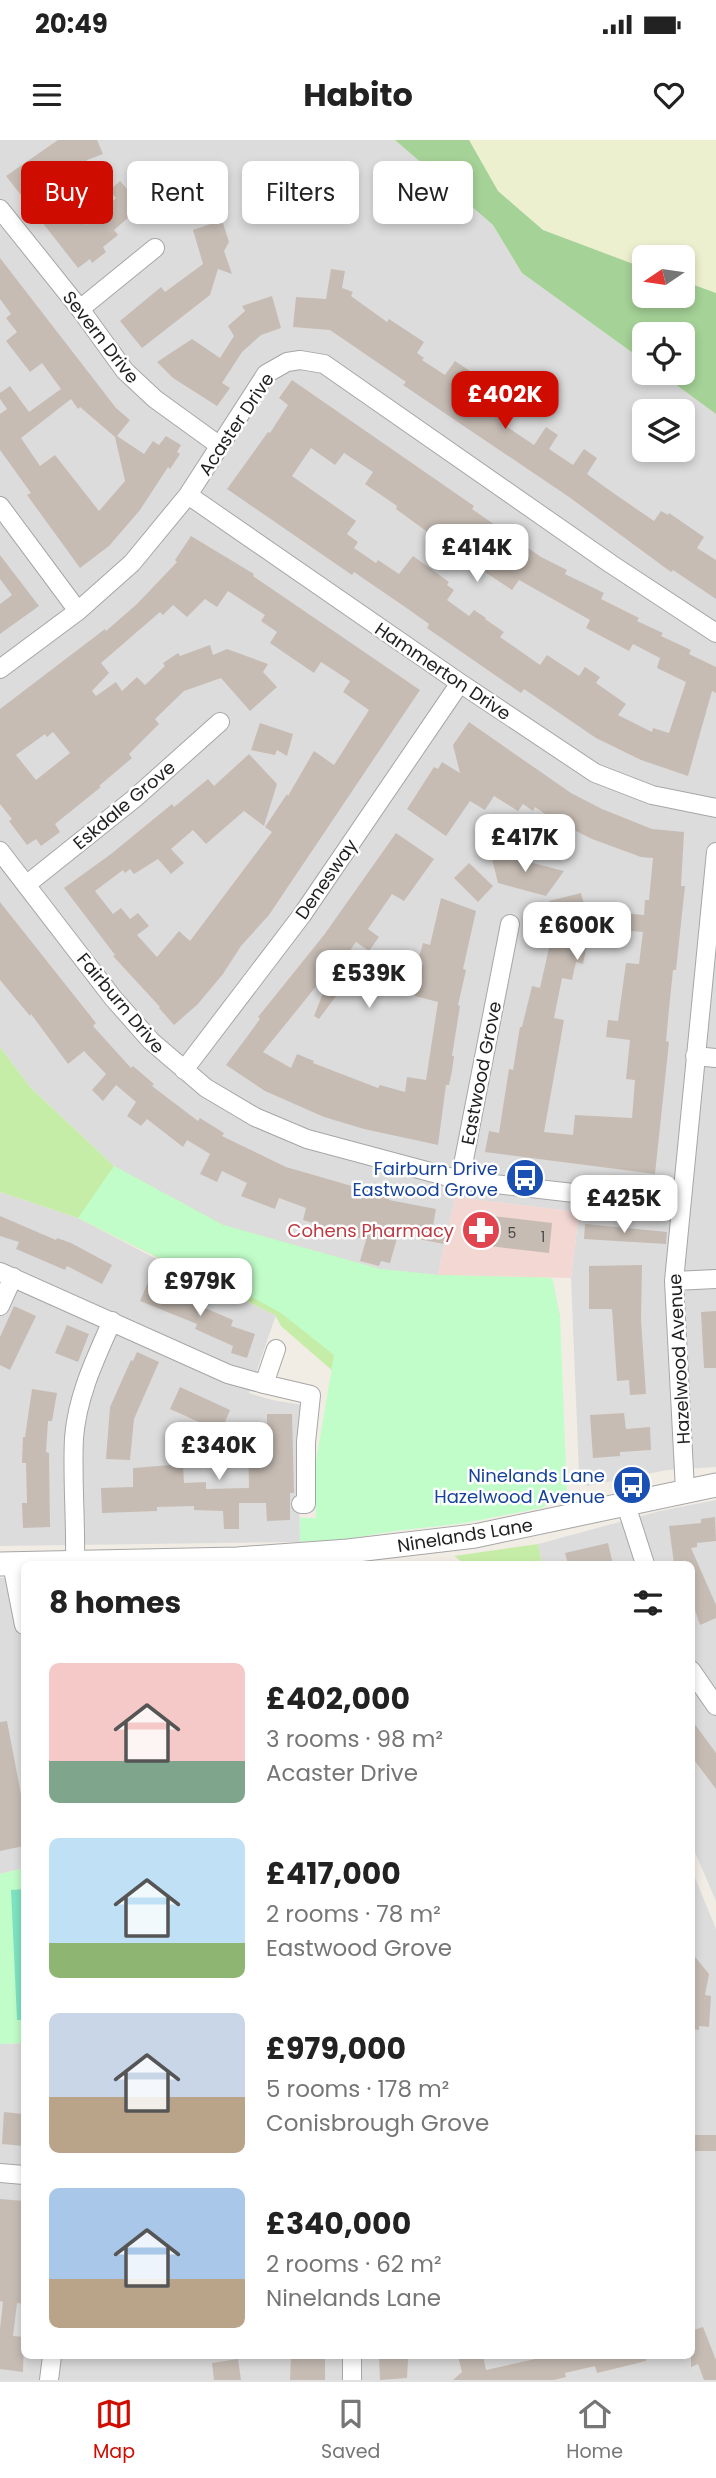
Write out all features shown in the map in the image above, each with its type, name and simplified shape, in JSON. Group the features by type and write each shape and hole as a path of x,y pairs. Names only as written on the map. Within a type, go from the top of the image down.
{"street":[{"name":"Severn Drive","path":"0,209 125,371 141,387 220,446"},
{"path":"80,310 155,248"},
{"name":"Acaster Drive","path":"0,669 78,611 132,563 188,495 266,374 287,362 300,360 324,365 611,564 716,633"},
{"name":"Hammerton Drive","path":"188,495 595,773 652,795 716,808"},
{"path":"0,506 78,611"},
{"name":"Denesway","path":"184,1070 302,915 460,683"},
{"name":"Eskdale Grove","path":"26,885 135,798 220,722"},
{"name":"Fairburn Drive","path":"0,851 136,1025 184,1070 230,1104 307,1139 460,1180 679,1205"},
{"name":"Hazelwood Avenue","path":"685,1490 674,1281 679,1205 716,861"},
{"name":"Eastwood Grove","path":"460,1180 510,924"},
{"path":"695,1056 716,1058"},
{"path":"0,1306 7,1275 228,1374 311,1395 306,1442 306,1504 301,1504"},
{"path":"674,1281 716,1279"},
{"path":"75,1561 74,1438 80,1404 92,1365 112,1321"},
{"path":"264,1384 276,1349"},
{"name":"Ninelands Lane","path":"184,1561 292,1560 475,1536 716,1485"},
{"path":"626,1505 644,1561"},
{"path":"6,1564 21,1615"},
{"path":"695,1676 716,1706"},
{"path":"0,2173 21,2175"},
{"path":"49,2380 52,2359"},
{"path":"352,2359 352,2380"}],"shaded area":[{"path":"0,140 395,140 419,161 373,161 373,224 473,224 473,208 493,225 522,273 632,352 632,385 676,385 716,414 716,1467 667,1470 587,1486 584,1484 579,1473 571,1278 579,1212 455,1197 438,1275 380,1269 223,1225 114,1166 31,1088 0,1047"},
{"path":"0,1192 78,1218 187,1275 276,1315 249,1393 303,1405 299,1488 300,1542 0,1546"},
{"path":"455,1197 579,1212 571,1278 438,1275"},
{"path":"716,1500 716,1901 695,1852 695,1561 541,1561 538,1544 660,1511"},
{"path":"21,1577 21,1869 0,1874 0,1578"},
{"path":"695,1878 716,1929 716,2380 0,2380 0,2044 21,2043 21,2359 695,2359"}],"green space":[{"path":"395,140 469,140 498,191 543,230 632,263 632,308 695,308 695,285 716,293 716,414 676,385 695,385 695,322 632,322 632,352 522,273 493,225 473,208 473,161 419,161"},
{"path":"469,140 716,140 716,293 695,285 695,245 632,245 632,263 543,230 498,191"},
{"path":"0,1047 31,1088 114,1166 223,1225 380,1269 438,1275 552,1278 560,1317 366,1400 281,1326 275,1315 78,1218 0,1192"},
{"path":"114,1166 223,1225 380,1269 438,1275 552,1278 560,1317 567,1494 541,1508 465,1523 346,1539 300,1542 300,1518 316,1518 315,1467 334,1355 281,1313 246,1294 189,1272 78,1218"},
{"path":"538,1544 541,1561 461,1561 454,1556"},
{"path":"21,1869 21,2043 0,2044 0,1874"},
{"path":"21,1889 21,2020 17,2020 11,1890"}],"building":[{"path":"58,140 97,140 103,154 87,161 28,161"},
{"path":"21,166 21,195 6,176"},
{"path":"120,181 127,189 127,219 114,230 118,235 103,247 106,252 92,263 90,259 78,268 44,224 113,224 113,201 116,198 113,187"},
{"path":"210,224 223,224 229,242 224,251 232,274 218,269 210,295 142,348 120,321 161,287 165,292 203,264 193,230"},
{"path":"0,258 116,408 130,420 117,436 144,454 153,441 159,445 166,436 181,445 177,452 180,454 170,469 168,467 140,510 109,546 80,568 27,495 31,493 0,450 0,414 7,409 0,399 0,393 10,386 29,412 61,389 42,363 30,372 6,341 17,332 6,318 11,314 0,299","holes":["71,399 78,409 80,407 115,437 125,481 99,511 55,455 40,466 21,438"]},
{"path":"331,269 345,271 342,288 353,292 351,296 387,322 389,319 424,342 417,353 424,358 422,360 445,375 455,361 470,371 458,387 506,419 503,424 534,445 546,427 558,435 549,449 573,465 584,449 597,458 587,474 654,521 661,511 668,515 669,513 704,537 697,548 716,560 716,599 673,570 671,572 569,497 403,385 406,382 330,330 293,327 296,297 326,299"},
{"path":"272,296 281,328 261,335 242,352 222,383 230,388 217,406 173,378 157,362 192,339 220,358 234,336 228,326 245,311 242,306"},
{"path":"292,380 474,506 472,509 541,557 567,570 565,574 604,593 601,599 639,618 637,621 663,633 661,636 691,650 689,654 716,667 716,693 712,691 688,776 641,760 596,738 524,689 521,693 427,628 429,624 408,609 354,572 352,575 227,489 288,405 279,398","holes":["311,448 335,465 344,453 373,472 365,484 459,555 467,543 489,559 482,570 512,590 519,580 590,620 586,628 629,651 633,644 660,658 657,668 686,682 669,733 653,728 652,732 618,715 626,704 596,683 600,677 585,667 579,676 547,655 540,665 500,637 504,632 486,618 474,610 469,616 447,600 454,590 447,585 449,582 413,556 399,574 354,548 358,542 347,534 356,521 292,476"]},
{"path":"191,536 254,574 253,576 420,690 269,915 241,946 223,974 197,1005 174,1025 113,956 115,955 64,888 208,779 214,786 249,754 277,784 264,826 244,811 206,844 193,830 171,849 184,863 171,874 158,859 134,874 130,869 125,873 123,870 95,891 113,914 121,908 130,919 138,913 149,926 137,935 157,957 179,931 190,941 272,832 265,827 287,794 288,796 314,751 334,765 369,710 343,692 350,681 321,662 314,673 270,643 277,632 261,621 265,615 228,591 217,607 205,599 187,617 173,605 163,615 160,612 101,663 109,673 92,691 96,696 116,682 122,691 137,677 145,685 165,666 163,663 178,653 180,656 210,645 213,655 227,649 268,664 263,672 277,687 250,711 221,678 184,691 155,719 159,724 129,754 132,758 55,824 60,832 41,846 36,839 27,845 0,804 0,709 105,629 106,631 137,604 177,562 175,560","holes":["53,732 70,753 36,780 16,755 45,734 47,737"]},
{"path":"0,555 39,606 0,634 0,604 12,595 0,579"},
{"path":"469,722 571,793 602,809 652,829 684,832 681,886 685,886 676,970 673,970 666,1041 669,1042 655,1174 485,1152 489,1131 499,1133 509,1069 513,1070 520,1027 532,986 540,988 551,939 559,940 549,901 581,893 588,919 606,919 605,935 596,934 595,944 587,944 583,964 576,962 572,980 562,978 554,1018 564,1020 544,1132 573,1135 575,1115 632,1118 635,1080 626,1079 630,1040 606,1037 608,1020 618,1021 626,963 639,964 643,932 620,930 621,913 644,915 645,900 649,900 653,858 641,857 592,839 535,807 533,811 523,804 518,811 494,796 485,810 470,801 446,836 407,809 434,767 438,769 442,762 460,773 453,745"},
{"path":"260,723 293,734 287,756 277,750 275,755 251,750"},
{"path":"396,833 434,859 404,901 392,894 368,929 379,937 369,951 356,942 341,963 353,973 319,1019 314,1016 335,963 263,1052 291,1068 297,1054 314,1061 313,1063 378,1088 380,1085 405,1092 407,1077 426,1080 438,1002 415,996 423,962 418,961 423,943 430,945 441,898 476,911 463,969 466,970 458,1005 452,1071 449,1085 446,1085 438,1145 364,1129 324,1117 265,1091 226,1065 260,1019 258,1017 324,935"},
{"path":"490,851 564,871 546,896 498,883"},
{"path":"469,863 493,886 478,902 454,878"},
{"path":"0,902 96,1023 93,1026 131,1068 133,1066 154,1084 152,1086 198,1121 200,1118 224,1133 222,1136 286,1167 390,1197 389,1200 436,1209 433,1226 447,1229 444,1244 398,1235 390,1263 381,1261 379,1266 360,1261 366,1240 303,1220 306,1208 279,1198 275,1209 241,1196 247,1183 222,1171 217,1182 200,1174 210,1154 187,1140 183,1147 147,1119 141,1126 127,1116 136,1102 116,1085 103,1101 92,1090 106,1074 84,1051 68,1064 31,1014 30,1016 0,980"},
{"path":"475,1214 552,1223 549,1253 472,1244"},
{"path":"0,1216 56,1240 57,1238 71,1243 112,1265 102,1284 67,1266 65,1270 16,1249 19,1242 0,1236"},
{"path":"585,1224 667,1232 666,1244 584,1239"},
{"path":"642,1265 641,1320 646,1394 630,1395 629,1380 617,1381 612,1309 589,1309 589,1266"},
{"path":"149,1280 171,1291 170,1293 233,1320 231,1326 255,1334 247,1358 231,1353 233,1346 195,1329 197,1324 140,1301"},
{"path":"14,1306 36,1316 10,1370 0,1365 0,1337"},
{"path":"716,1311 716,1368 704,1368 701,1312"},
{"path":"67,1325 89,1334 78,1362 55,1353"},
{"path":"137,1352 159,1362 134,1419 130,1460 106,1459 110,1407"},
{"path":"180,1387 230,1410 221,1432 170,1409"},
{"path":"32,1389 57,1393 52,1421 48,1421 46,1452 49,1453 50,1527 23,1528 22,1503 27,1503 26,1463 22,1463 23,1437"},
{"path":"624,1413 626,1429 650,1427 651,1450 620,1452 620,1456 593,1458 590,1415"},
{"path":"267,1414 292,1414 294,1493 290,1493 290,1520 267,1521 266,1503 239,1503 239,1529 224,1529 223,1511 194,1510 194,1506 157,1507 157,1511 102,1513 101,1488 133,1487 133,1468 183,1464 184,1483 206,1482 206,1489 249,1488 248,1433 267,1432"},
{"path":"715,1517 716,1541 697,1543 697,1547 691,1548 716,1605 716,1618 700,1625 695,1610 695,1561 674,1561 669,1526 701,1523 701,1519"},
{"path":"608,1543 612,1561 567,1561 565,1553"},
{"path":"7,1721 21,1794 21,1847 0,1851 0,1722"},
{"path":"695,1724 716,1753 716,1789 695,1761"},
{"path":"695,1957 709,1974 705,1995 711,1996 709,2027 699,2026 699,2030 695,2030"},
{"path":"4,2112 21,2114 21,2146 2,2144"},
{"path":"695,2135 716,2135 716,2151 695,2151"},
{"path":"0,2199 21,2201 21,2304 17,2303 13,2336 21,2337 23,2372 0,2369 3,2302 0,2301"},
{"path":"703,2327 716,2360 716,2380 704,2380 698,2364 691,2367 691,2359 695,2359 695,2330"},
{"path":"238,2359 241,2380 214,2380 212,2363"},
{"path":"291,2359 325,2359 325,2380 290,2380"},
{"path":"379,2359 408,2359 407,2378 380,2380"},
{"path":"459,2359 484,2359 486,2370 536,2359 646,2359 597,2373 595,2366 565,2373 566,2377 554,2380 453,2380 462,2372"}],"place":[{"name":"Fairburn Drive Eastwood Grove","path":"525,1178"},
{"name":"Cohens Pharmacy","path":"481,1230"},
{"name":"Ninelands Lane Hazelwood Avenue","path":"632,1485"}]}
